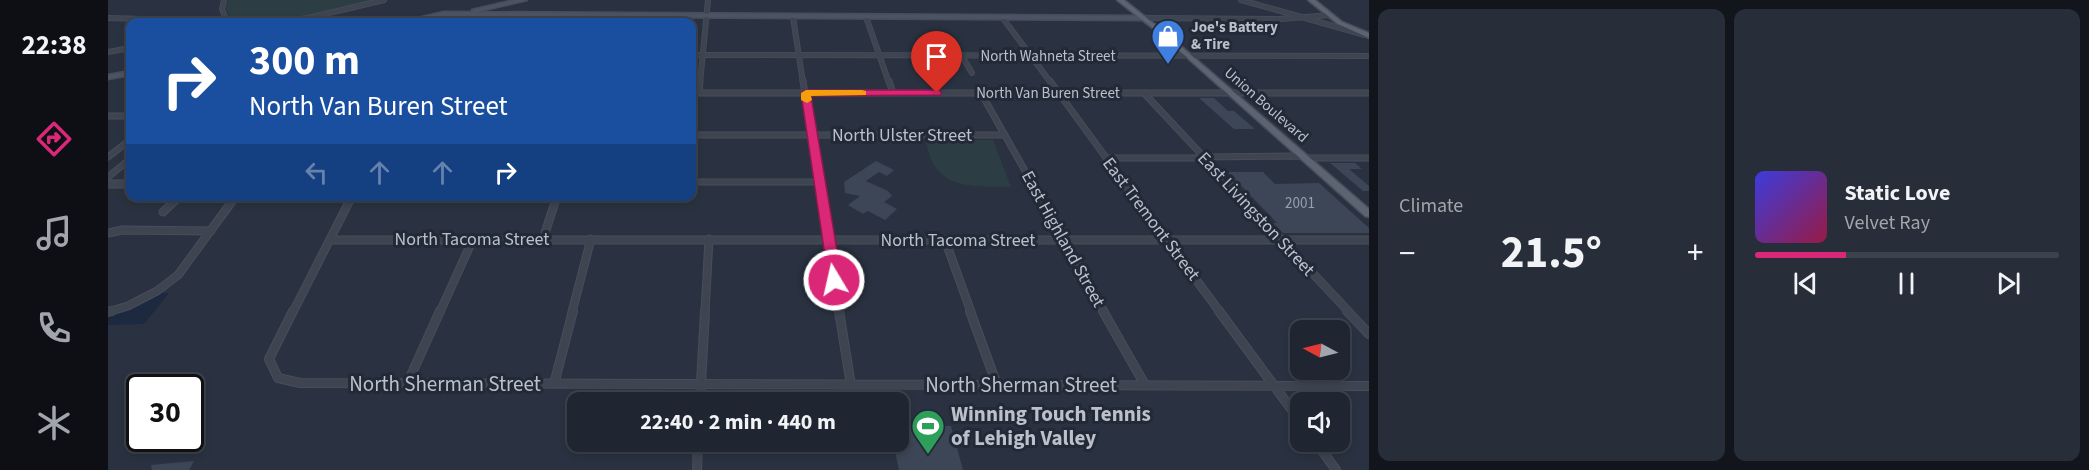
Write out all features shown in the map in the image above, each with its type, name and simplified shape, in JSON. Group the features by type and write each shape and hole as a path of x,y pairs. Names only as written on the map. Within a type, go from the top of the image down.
{"main road":[{"name":"Union Boulevard","path":"1120,0 1145,18 1369,214"},
{"path":"1311,0 1332,17 1368,36"}],"street":[{"path":"224,0 222,9 225,18"},
{"path":"316,18 384,0"},
{"path":"462,11 510,0"},
{"path":"424,18 524,0"},
{"path":"699,93 708,0"},
{"path":"1241,0 1368,36"},
{"path":"462,11 480,15"},
{"path":"444,14 563,18"},
{"path":"442,18 444,14"},
{"path":"793,17 851,385"},
{"path":"866,17 893,93"},
{"name":"East Tremont Street","path":"1002,17 1290,407"},
{"path":"677,18 1332,17"},
{"path":"108,18 126,18"},
{"path":"108,52 126,49"},
{"name":"North Wahneta Street","path":"696,55 1369,56"},
{"path":"962,56 972,73"},
{"path":"1362,56 1369,61"},
{"path":"108,77 126,74"},
{"name":"North Van Buren Street","path":"699,93 1369,93"},
{"name":"East Highland Street","path":"981,93 1145,385"},
{"name":"East Livingston Street","path":"1144,93 1369,334"},
{"path":"108,116 126,116"},
{"name":"North Ulster Street","path":"696,135 1005,135"},
{"path":"108,157 126,143"},
{"path":"1106,158 1369,158"},
{"path":"108,177 126,162"},
{"path":"696,182 818,182"},
{"path":"108,184 126,184"},
{"path":"163,212 175,201"},
{"path":"108,312 128,306 157,291 178,275 232,201"},
{"path":"330,240 350,201"},
{"path":"543,239 555,201"},
{"path":"110,232 211,231"},
{"path":"406,384 473,239"},
{"path":"554,384 591,239"},
{"path":"701,392 709,239"},
{"name":"North Tacoma Street","path":"330,240 1369,240"},
{"name":"North Sherman Street","path":"330,240 269,359 278,378 300,383 406,384 1369,386"},
{"path":"945,240 997,385"},
{"path":"697,470 698,452"},
{"path":"1323,452 1336,470"}],"shaded area":[{"path":"228,0 378,0 287,18 230,18 226,7"},
{"path":"926,140 993,140 1011,187 968,185 945,177 930,157"}],"water":[{"path":"161,293 169,293 144,324 108,325 108,316 139,305"}],"building":[{"path":"1194,24 1211,24 1223,33 1205,33"},
{"path":"1199,98 1214,98 1228,111 1234,111 1255,129 1234,129"},
{"path":"876,161 894,170 887,176 879,172 866,181 888,191 892,196 884,202 897,209 885,220 868,211 863,214 848,205 860,196 845,193 844,182"},
{"path":"1330,163 1355,163 1362,169 1349,169 1369,186 1369,191 1363,191"},
{"path":"1228,172 1263,172 1275,184 1319,183 1369,228 1369,233 1283,233 1273,223 1277,223"},
{"name":"Winning Touch Tennis of Lehigh Valley","path":"909,425 951,426 963,470 899,470 895,452 909,452"},
{"path":"194,461 189,470 152,470 151,465"}],"slow traffic":[{"path":"807,100 806,93 862,93"}],"place":[{"name":"Joe's Battery & Tire","path":"1168,65"},
{"name":"Winning Touch Tennis of Lehigh Valley","path":"928,455"}],"route":[{"path":"834,280 806,93 937,93"}]}
